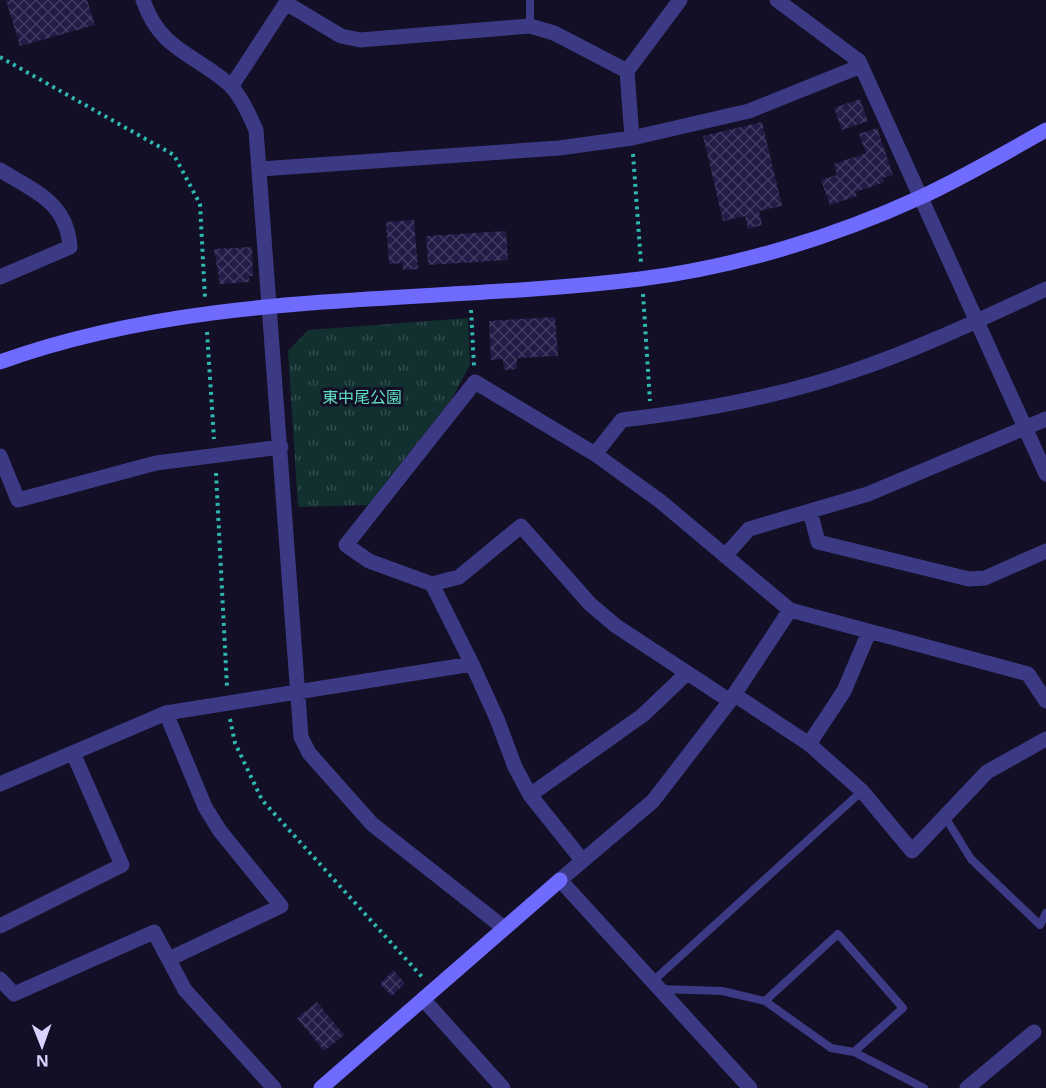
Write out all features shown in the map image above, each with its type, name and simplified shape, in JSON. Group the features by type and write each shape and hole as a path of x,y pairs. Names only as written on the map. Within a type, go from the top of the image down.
{"street":[{"path":"143,0 148,14 164,39 231,87 256,130 271,307 301,737 317,762 372,824 504,928"},
{"path":"632,138 627,70 680,0"},
{"path":"777,0 859,61 1046,474"},
{"path":"231,87 286,3 341,36 360,40 530,26 554,33 627,70"},
{"path":"260,170 560,148 632,138 749,111 861,66"},
{"path":"0,362 86,335 140,323 206,313 642,279 699,268 796,244 859,223 921,197 1046,130"},
{"path":"0,170 47,199 60,212 69,231 70,247 0,277"},
{"path":"595,454 622,420 727,404 853,372 977,321 1046,289"},
{"path":"1046,702 1028,674 790,610 660,501 595,454 475,382 346,545 369,561 432,584 459,577 521,526 590,604 616,626 687,673 809,744 862,791 912,851 987,772 1046,739"},
{"path":"725,555 749,529 868,494 1046,419"},
{"path":"0,456 18,500 156,463 281,447"},
{"path":"810,511 818,542 950,577 985,578 1046,551"},
{"path":"432,584 472,664 497,719 515,767 530,795 582,860"},
{"path":"321,1088 653,801 732,698 790,610"},
{"path":"809,744 844,691 869,632"},
{"path":"0,784 166,713 297,690 472,664"},
{"path":"530,795 643,715 687,673"},
{"path":"166,713 205,807 220,831 281,906 169,959"},
{"path":"0,926 122,865 73,753"},
{"path":"560,880 750,1088"},
{"path":"0,979 14,994 154,932 185,990 274,1088"},
{"path":"429,995 502,1088"},
{"path":"967,1088 1034,1032"}],"lane":[{"path":"530,0 530,26"},
{"path":"655,985 862,791"},
{"path":"945,817 971,859 1040,925 1046,913"},
{"path":"765,1001 838,934 903,1008 854,1052"},
{"path":"655,985 722,991 765,1001 831,1048 854,1052 924,1088"}],"path":[{"path":"0,57 174,155 200,204 214,443"},
{"path":"470,293 475,382"},
{"path":"216,467 228,702 234,743 262,800 429,995"}],"green space":[{"name":"東中尾公園","path":"468,318 470,365 451,400 368,505 298,507 288,351 308,330"}],"building":[{"path":"6,0 87,0 95,25 20,46"},
{"path":"860,99 868,121 842,130 834,108"},
{"path":"762,122 782,206 759,211 762,225 748,229 745,216 723,221 703,136"},
{"path":"877,128 893,175 883,178 884,182 856,192 857,196 830,205 821,180 837,175 834,164 866,153 859,134"},
{"path":"414,220 418,269 403,270 402,263 389,264 386,222"},
{"path":"506,231 508,260 428,265 426,236"},
{"path":"252,247 253,276 249,276 249,282 220,284 214,249"},
{"path":"555,317 558,356 517,358 517,369 504,370 503,359 491,360 489,321"},
{"path":"393,970 405,983 392,996 380,984"},
{"path":"317,1002 344,1035 324,1051 297,1018"}]}
